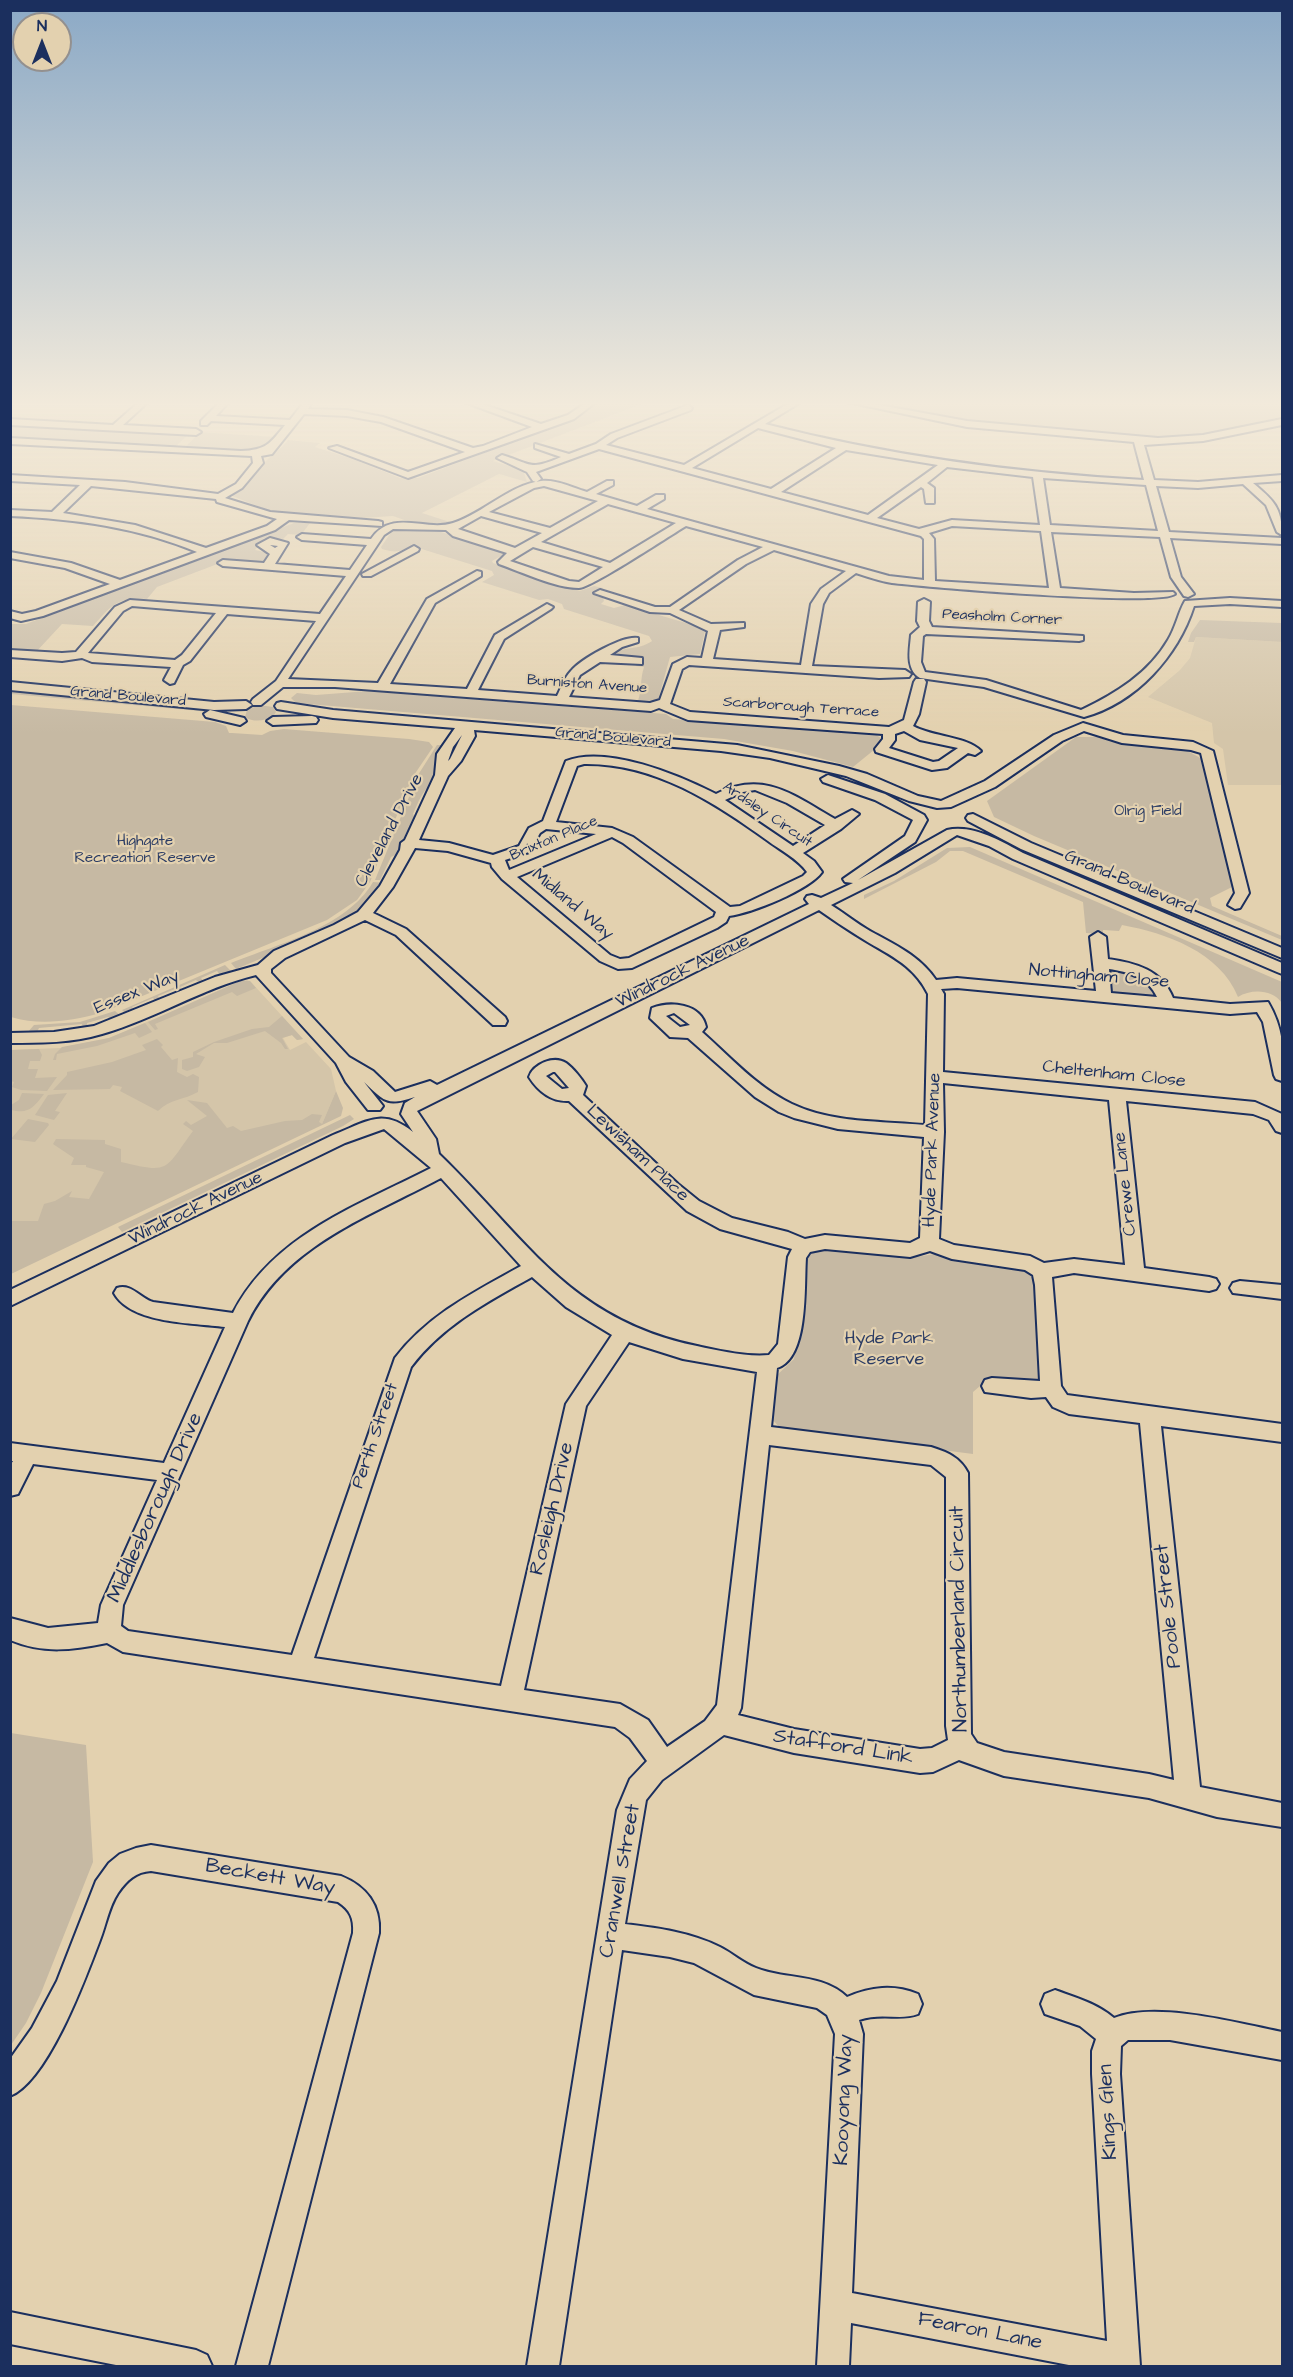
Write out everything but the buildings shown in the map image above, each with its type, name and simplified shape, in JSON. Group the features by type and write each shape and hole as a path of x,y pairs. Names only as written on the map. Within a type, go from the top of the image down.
{"street":[{"path":"10,513 55,515 139,529 206,552"},
{"path":"258,513 356,521 382,530 398,557"},
{"path":"302,537 416,526 450,528 480,513 551,532"},
{"path":"584,513 504,559 504,563 572,585 586,583 685,522"},
{"path":"653,513 888,579 930,584 1282,604"},
{"path":"846,513 920,532 929,539 930,584"},
{"path":"869,519 878,513"},
{"path":"1043,513 1055,591"},
{"path":"941,804 990,783 1058,738 1156,667 1163,659 1171,642 1185,622 1189,599 1176,578 1158,513"},
{"path":"1275,513 1282,532"},
{"path":"10,614 21,618 32,617 271,528 286,517"},
{"path":"920,532 947,524 1282,541"},
{"path":"450,528 457,534 516,552"},
{"path":"249,723 236,715 237,711 282,679 382,530"},
{"path":"532,543 613,567"},
{"path":"674,610 678,605 768,546"},
{"path":"367,573 414,549"},
{"path":"270,566 269,562 276,553"},
{"path":"10,555 67,564 121,584"},
{"path":"223,563 353,573"},
{"path":"806,669 817,604 825,591 854,570"},
{"path":"382,687 431,601 477,574"},
{"path":"1171,642 1171,628 1177,610 1171,598 1176,578"},
{"path":"600,593 615,601 654,610 674,610 680,615 712,627 740,626"},
{"path":"924,602 923,621 927,629"},
{"path":"82,656 81,652 126,604 323,618"},
{"path":"471,693 499,637 547,607"},
{"path":"10,653 177,664 186,658 224,610"},
{"path":"707,662 714,632 712,627"},
{"name":"Peasholm Corner","path":"915,676 917,635 920,631 927,629 1079,638"},
{"path":"561,700 573,676 618,645 634,640"},
{"path":"598,658 638,662"},
{"name":"Burniston Avenue","path":"282,679 645,707 661,705 667,700 678,665 687,661 915,676 986,684 1083,720 1122,739 1193,746 1207,751 1242,893 1234,905"},
{"path":"170,680 177,669 177,664"},
{"path":"889,731 889,740 881,748 927,766 942,765 972,750 951,741 924,737 906,727 911,721 915,676"},
{"path":"273,721 283,712 280,705 282,679"},
{"name":"Grand Boulevard","path":"10,686 214,706 251,703 280,705 468,731 717,757 774,766 854,787 880,797 920,819 936,831 957,832 993,843 1018,856 1282,969"},
{"name":"Grand Boulevard","path":"10,697 189,712 249,723 312,720 454,735 468,731 721,747 771,754 852,773 908,798 963,808 971,815 1026,846 1282,953"},
{"name":"Scarborough Terrace","path":"661,705 688,717 889,731 906,727"},
{"name":"Cleveland Drive","path":"263,968 269,960 335,932 364,914 385,890 442,775 455,761 468,731"},
{"name":"Cleveland Drive","path":"442,775 440,762 454,735"},
{"name":"Ardsley Circuit","path":"498,859 524,849 537,828 548,825 569,767 575,762 582,760 622,764 660,772 696,787 814,869 812,877 743,910 724,910"},
{"path":"957,832 971,826 973,803 990,783"},
{"path":"715,800 745,787 754,787 783,796 836,826"},
{"name":"Windrock Avenue","path":"816,902 910,839 917,829 923,809 941,804"},
{"path":"793,853 852,814"},
{"path":"548,825 612,832 628,840 724,910"},
{"name":"Brixton Place","path":"507,876 612,832"},
{"name":"Windrock Avenue","path":"402,1104 440,1091 816,902 855,888 957,832"},
{"path":"408,843 449,847 488,859 498,859"},
{"name":"Midland Way","path":"498,859 499,867 507,876 605,958 618,964 632,963 712,926 721,918 724,910"},
{"path":"855,888 841,899 842,906 879,933 889,945"},
{"path":"816,902 861,932 889,945 917,965 932,985"},
{"path":"364,914 401,932 499,1021"},
{"path":"1098,937 1104,997"},
{"path":"1101,963 1129,968 1151,977 1164,991 1167,1003"},
{"path":"263,968 263,974 343,1060 367,1075 402,1104 427,1139 437,1162"},
{"name":"Essex Way","path":"14,1037 72,1036 97,1030 236,974 263,968"},
{"name":"Nottingham Close","path":"932,985 957,983 1230,1009 1262,1006 1271,1022 1282,1076"},
{"name":"Hyde Park Avenue","path":"804,1246 825,1242 910,1250 924,1247 928,1243 932,1232 935,1132 937,1001 932,985"},
{"path":"692,1032 774,1101 797,1113 838,1122 935,1132"},
{"path":"343,1060 352,1078 379,1116 437,1162 552,1285 594,1317 625,1332 672,1350 693,1354 768,1363 782,1357 787,1349 797,1257 804,1246"},
{"name":"Cheltenham Close","path":"935,1077 1255,1108 1280,1117"},
{"name":"Lewisham Place","path":"572,1094 693,1206 727,1224 788,1239 804,1246"},
{"name":"Crewe Lane","path":"1117,1095 1135,1273"},
{"path":"379,1116 402,1104"},
{"path":"379,1116 402,1121 402,1104"},
{"name":"Windrock Avenue","path":"10,1290 345,1128 379,1116"},
{"name":"Windrock Avenue","path":"10,1299 339,1139 379,1116"},
{"name":"Middlesborough Drive","path":"110,1631 109,1616 112,1605 238,1321 258,1284 288,1254 437,1162"},
{"path":"928,1243 952,1252 1030,1263 1041,1271 1045,1285 1052,1389 1060,1401 1069,1405 1150,1417 1282,1433"},
{"path":"1041,1271 1074,1266 1209,1284"},
{"name":"Perth Street","path":"299,1668 402,1364 413,1346 439,1322 535,1267"},
{"path":"1240,1288 1282,1292"},
{"path":"124,1293 136,1304 152,1310 238,1321"},
{"name":"Rosleigh Drive","path":"510,1700 576,1404 625,1332"},
{"path":"721,1722 732,1697 768,1363"},
{"path":"992,1386 1030,1390 1052,1389"},
{"name":"Poole Street","path":"1150,1417 1188,1796"},
{"name":"Northumberland Circuit","path":"761,1435 931,1456 943,1460 957,1473 958,1726 963,1746 976,1757 1004,1764 1149,1786 1217,1804 1282,1815"},
{"path":"10,1487 19,1453 172,1473"},
{"path":"10,1629 41,1640 69,1639 110,1631 123,1641 620,1716 639,1729 664,1763"},
{"name":"Stafford Link","path":"721,1722 751,1732 784,1739 920,1761 933,1760 963,1746"},
{"name":"Cranwell Street","path":"543,2367 630,1810 643,1782 664,1763 721,1722"},
{"name":"Beckett Way","path":"10,2082 34,2052 50,2026 65,1997 105,1890 111,1879 128,1863 151,1858 341,1889 359,1901 368,1922 366,1933 252,2367"},
{"name":"Kooyong Way","path":"610,1935 689,1947 708,1955 748,1979 766,1985 816,1993 834,2003 843,2013 849,2034 833,2367"},
{"path":"843,2013 873,2000 883,1999 908,2004"},
{"path":"1055,2004 1088,2015 1112,2034 1126,2025 1157,2025 1282,2046"},
{"name":"Kings Glen","path":"1112,2034 1106,2054 1106,2074 1124,2363"},
{"name":"Fearon Lane","path":"836,2305 1124,2363"},
{"path":"10,2328 196,2367"}],"shaded area":[{"path":"1196,637 1282,642 1282,785 1228,785 1223,749 1214,743 1212,723 1148,697 1180,670 1190,658"},
{"path":"247,980 303,1039 297,1040 292,1035 283,1038 290,1050 306,1042 331,1069 336,1091 322,1124 11,1273 11,1050 60,1048 109,1038"}],"green space":[{"path":"274,513 422,513 450,522 444,524 407,521 393,516 362,518"},
{"path":"294,523 310,523 301,535 288,534 283,539 264,538 255,550 269,553 263,561 228,560 157,587 147,599 122,601 105,613 93,626 62,624 36,652 11,650 11,624 26,624"},
{"path":"392,531 441,532 503,551 505,554 492,561 493,563 580,591 594,586 603,588 594,595 603,598 604,601 601,604 614,608 625,605 703,628 705,631 700,654 670,657 658,700 638,701 644,667 636,666 638,659 613,654 647,644 652,641 649,636 564,609 562,604 548,599 539,600 482,582 494,575 492,571 412,546 397,551 382,549 381,547"},
{"path":"1200,620 1282,623 1282,642 1196,637 1194,642 1188,642"},
{"path":"10,689 224,709 222,713 11,694"},
{"path":"368,691 666,714 673,719 875,734 885,741 853,767 793,751 724,739 296,703 291,698 297,693 316,695"},
{"name":"Highgate Recreation Reserve","path":"11,705 215,722 226,726 229,733 262,735 284,729 409,739 429,742 433,747 412,778 370,882 357,900 327,920 101,1013 45,1022 22,1020 11,1017"},
{"path":"259,705 273,707 276,712 264,720 252,720 245,717 247,710"},
{"name":"Olrig Field","path":"1076,737 1098,737 1111,742 1182,748 1204,760 1232,887 1210,898 1212,906 1282,936 1282,940 994,817 987,801"},
{"path":"437,745 444,745 435,764 431,785 425,791 413,814 415,818 397,854 391,857 380,880 375,880 418,775"},
{"path":"970,847 1282,982 1282,1003 1273,995 1261,992 1243,994 1238,997 1230,981 1218,968 1190,947 1173,939 1122,925 1119,931 1103,930 1103,934 1086,933 1083,902 963,851 950,851 936,862 864,899 864,895 894,881 947,848"},
{"path":"373,882 385,883 360,912 345,921 236,969 231,963 290,941 329,922 361,898"},
{"path":"225,965 231,971 221,976 217,971 201,978 205,983 201,985 196,980 180,987 183,992 179,993 175,989 158,996 161,1001 157,1003 153,998 132,1007 135,1012 127,1015 122,1010"},
{"path":"1112,969 1143,978 1158,993 1154,998 1116,994 1108,988 1108,970"},
{"path":"240,981 250,981 256,988 237,996 232,992 155,1024 158,1029 155,1030 148,1022"},
{"path":"115,1011 122,1017 111,1021 108,1017 87,1023 88,1029 83,1030 82,1024 39,1028 37,1032 40,1034 27,1033 34,1025 80,1022"},
{"path":"282,1016 303,1039 297,1040 292,1035 282,1038 288,1049 285,1049 265,1031 227,1043 214,1043 196,1054 205,1057 199,1067 187,1071 182,1069 182,1060 193,1057 193,1052 214,1042 252,1029 269,1027"},
{"path":"145,1023 152,1032 139,1038 135,1033 97,1046 57,1054 56,1060 53,1060 55,1054 62,1047 109,1038"},
{"path":"157,1039 172,1060 178,1058 177,1072 187,1077 193,1074 199,1077 198,1092 167,1104 158,1111 120,1091 122,1087 113,1085 110,1089 53,1090 67,1075 67,1072 112,1062 146,1050 142,1045"},
{"path":"39,1049 42,1055 40,1061 30,1061 28,1069 38,1069 35,1078 57,1077 47,1091 21,1090 12,1087 14,1082 11,1081 11,1050"},
{"path":"336,1091 343,1108 341,1116 11,1274 11,1221 38,1221 44,1204 55,1201 72,1191 69,1197 89,1199 104,1172 86,1167 86,1165 71,1165 74,1158 53,1144 56,1139 105,1140 105,1144 121,1149 121,1162 158,1168 171,1161 193,1131 183,1124 186,1121 191,1125 207,1116 187,1100 207,1103 227,1128 233,1126 241,1131 285,1121 302,1120 312,1114 322,1115 319,1122 322,1124"},
{"path":"22,1093 44,1094 30,1109 11,1110 11,1105 19,1100"},
{"path":"67,1093 55,1111 60,1112 54,1120 35,1115 48,1095"},
{"path":"350,1115 354,1119 343,1126 122,1232 118,1227"},
{"path":"28,1119 49,1125 35,1142 11,1139"},
{"name":"Hyde Park Reserve","path":"827,1246 916,1257 941,1253 1022,1266 1036,1277 1042,1375 1039,1381 987,1380 973,1392 973,1454 781,1429 772,1419 775,1377 794,1359 805,1260 814,1250"},
{"path":"11,1733 86,1745 93,1862 41,1993 26,2023 11,2045"}]}
